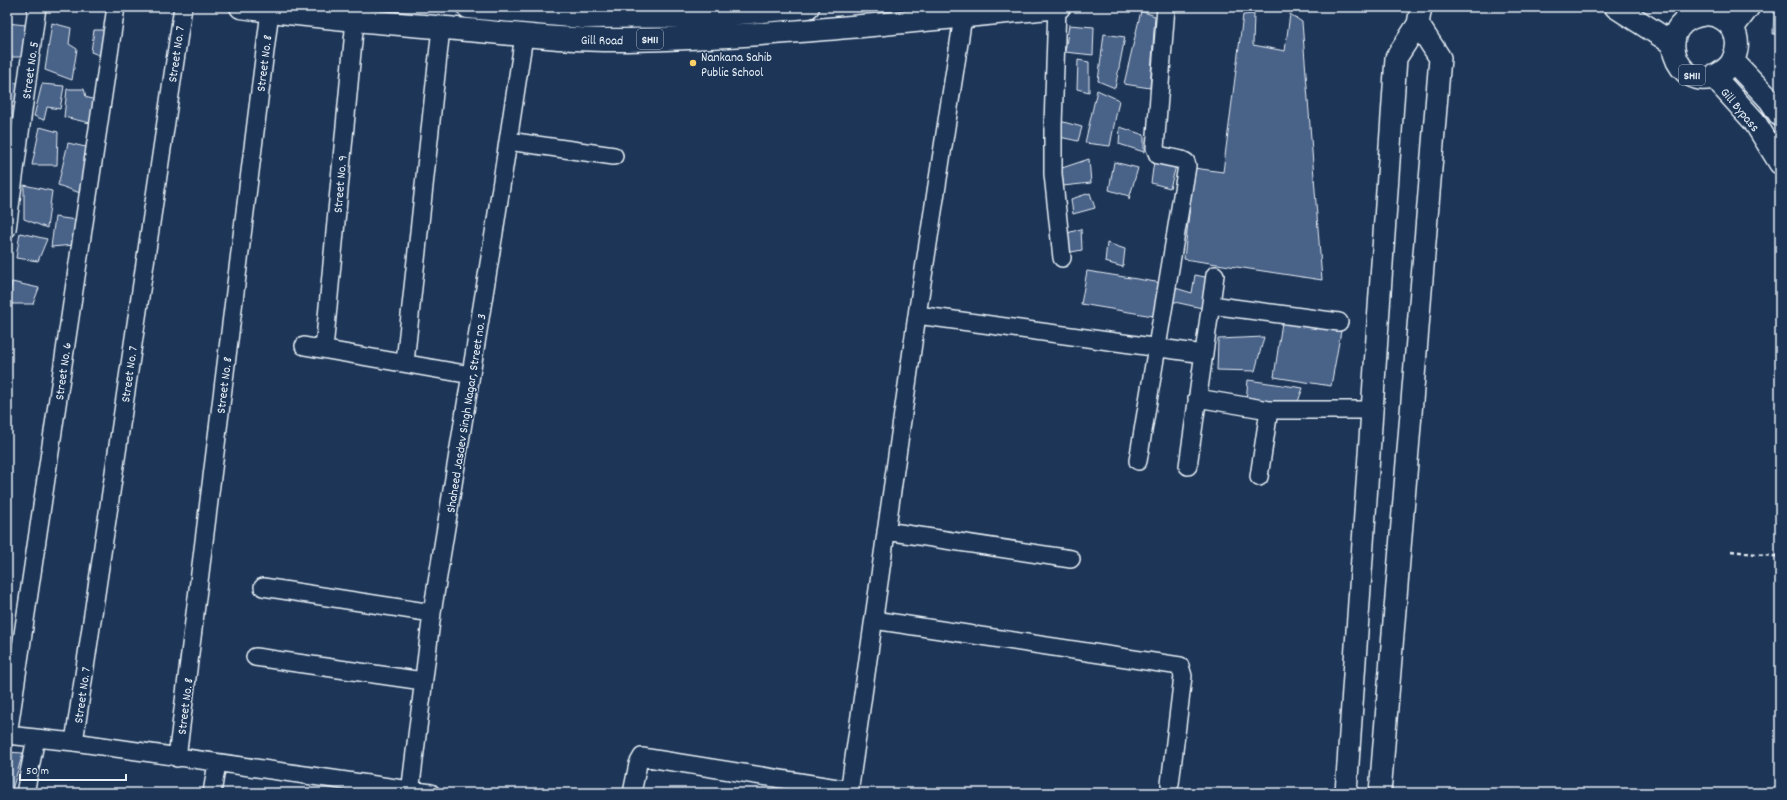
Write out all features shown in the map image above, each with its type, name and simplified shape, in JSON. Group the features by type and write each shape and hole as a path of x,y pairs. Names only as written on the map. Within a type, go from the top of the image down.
{"main road":[{"name":"Gill Road","path":"241,7 354,20 524,36 626,40 751,35 963,17 1058,7"},
{"name":"Gill Road","path":"468,7 582,17 703,16 799,7"},
{"path":"1616,7 1672,43 1676,31 1684,21 1686,11 1725,17 1736,49 1733,61"},
{"name":"Gill Bypass","path":"1672,43 1674,55 1680,66 1690,74 1702,78 1714,77 1725,71 1733,61 1770,100 1780,115"},
{"name":"Gill Bypass","path":"1714,77 1754,121 1780,163"}],"street":[{"name":"Street No. 5","path":"7,229 37,7"},
{"name":"Street No. 6","path":"7,735 116,7"},
{"name":"Street No. 7","path":"74,742 183,7"},
{"path":"1058,7 1052,125 1053,174 1062,258"},
{"path":"1138,461 1187,166 1186,162 1182,160 1158,155 1155,148 1166,7"},
{"path":"1725,17 1749,7"},
{"name":"Street No. 8","path":"177,758 270,11"},
{"path":"1346,793 1396,58 1420,16"},
{"path":"1380,793 1440,58 1420,16"},
{"path":"632,793 638,764 642,757 850,791 917,315 963,17"},
{"name":"Street No. 9","path":"324,349 354,20"},
{"path":"405,362 441,28"},
{"name":"Shaheed Jasdev Singh Nagar, Street no. 3","path":"410,792 432,612 524,36"},
{"path":"508,141 614,156"},
{"path":"1188,466 1215,275"},
{"path":"1211,305 1339,322"},
{"path":"917,315 1156,346 1204,354"},
{"path":"304,346 405,362 471,375"},
{"path":"1197,398 1269,410 1373,410"},
{"path":"1259,477 1269,410"},
{"path":"886,531 1071,559"},
{"path":"263,587 432,612"},
{"path":"874,620 1180,666 1183,676 1170,784"},
{"path":"255,657 423,680"},
{"path":"7,735 74,742 410,792 431,793"},
{"path":"25,793 36,738"},
{"path":"212,793 217,763"}],"path":[{"path":"1731,551 1780,557"}],"building":[{"path":"1774,7 1780,7 1780,34 1773,34"},
{"path":"1141,11 1155,16 1150,88 1124,84"},
{"path":"1254,14 1253,45 1285,51 1290,14 1302,22 1322,280 1184,259 1194,168 1223,172 1243,15"},
{"path":"7,23 26,25 23,57 7,57"},
{"path":"52,23 71,28 69,44 77,49 72,80 45,70"},
{"path":"1069,25 1094,27 1093,55 1065,52"},
{"path":"94,30 107,30 99,55 91,52"},
{"path":"1104,34 1125,37 1115,88 1098,81"},
{"path":"1078,60 1089,62 1089,92 1077,89"},
{"path":"7,81 22,84 19,103 7,101"},
{"path":"42,84 64,86 60,109 47,107 44,120 34,116"},
{"path":"67,89 84,89 86,97 95,100 90,123 64,117"},
{"path":"1097,90 1119,100 1110,146 1085,143"},
{"path":"7,107 16,107 14,125 7,123"},
{"path":"1056,120 1082,127 1078,141 1055,136"},
{"path":"40,127 58,132 57,165 32,165"},
{"path":"1120,127 1144,135 1144,152 1119,144"},
{"path":"7,128 15,128 12,150 7,149"},
{"path":"68,143 90,148 80,193 58,185"},
{"path":"1089,159 1091,183 1063,186 1062,168"},
{"path":"1154,161 1176,166 1170,188 1151,183"},
{"path":"1114,162 1138,168 1129,199 1129,196 1109,190"},
{"path":"24,185 52,191 47,228 24,219"},
{"path":"1090,193 1095,208 1073,214 1071,199"},
{"path":"55,217 76,220 74,245 51,247"},
{"path":"1081,229 1082,250 1066,253 1064,234"},
{"path":"20,233 47,239 38,261 16,258"},
{"path":"1107,243 1125,249 1123,267 1105,262"},
{"path":"1087,271 1162,283 1153,316 1081,304"},
{"path":"1195,275 1210,278 1202,308 1170,301 1172,287 1192,293"},
{"path":"12,282 39,288 33,304 7,304"},
{"path":"1282,322 1341,331 1331,386 1274,377"},
{"path":"1264,337 1255,371 1217,370 1218,339"},
{"path":"1248,380 1303,388 1296,407 1246,401"},
{"path":"7,752 23,753 11,793 7,793"}],"place":[{"name":"Nankana Sahib Public School","path":"693,63"}]}
